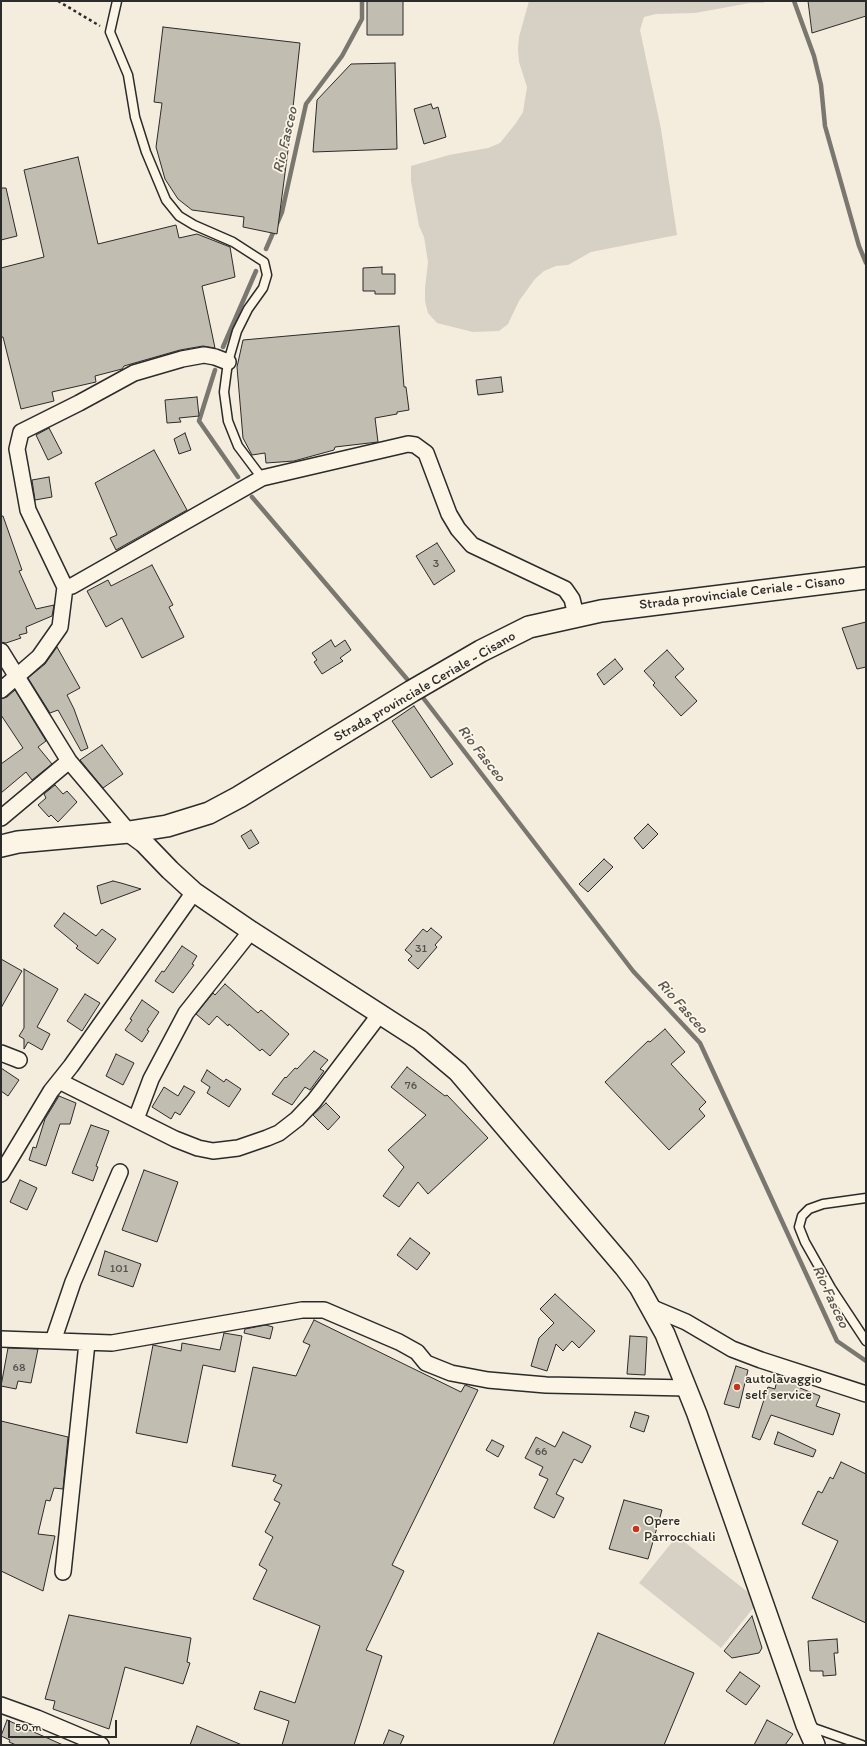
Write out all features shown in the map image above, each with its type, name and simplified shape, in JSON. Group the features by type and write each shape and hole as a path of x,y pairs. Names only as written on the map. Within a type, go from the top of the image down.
{"main road":[{"name":"Strada provinciale Ceriale - Cisano","path":"1,846 18,842 129,832 167,826 209,813 239,797 412,691 481,651 529,627 576,615 775,588 866,578"}],"street":[{"path":"1,690 39,657 60,627 65,587 28,510 17,449 21,432 134,373 182,359 204,355 228,362"},
{"path":"65,587 72,586 262,478 401,445 415,445 426,453 449,514 458,529 472,545 565,589 572,599 576,615"},
{"path":"1,651 69,761 129,832 144,843 194,892 251,931 420,1040 458,1072 624,1267 638,1287 665,1334 731,1510 806,1725 815,1745"},
{"path":"1,818 69,761"},
{"path":"1,1174 51,1091 84,1048 194,892"},
{"path":"136,1119 151,1080 186,1013 251,931"},
{"path":"59,1081 175,1140 198,1148 213,1151 238,1148 279,1133 298,1119 314,1101 380,1014"},
{"path":"1,1053 20,1060"},
{"path":"53,1341 73,1282 120,1172"},
{"path":"648,1306 686,1322 732,1349 866,1394"},
{"path":"1,1339 87,1343 119,1342 302,1310 324,1310 399,1342 417,1352 426,1362 458,1374 488,1380 546,1385 686,1388"},
{"path":"63,1572 87,1343"},
{"path":"1,1705 37,1718 101,1745"}],"lane":[{"path":"117,1 110,32 128,75 135,117 146,152 166,200 178,216 194,225 233,242 264,262 267,275 263,288 248,309 237,331 228,362 224,392 228,421 238,446 262,478"},
{"path":"866,1198 824,1204 809,1209 802,1216 800,1227 805,1242 816,1262 866,1341"},
{"path":"806,1725 862,1745"}],"path":[{"path":"58,1 110,32"}],"shaded area":[{"path":"529,1 767,1 763,3 750,3 695,13 656,14 644,17 640,30 661,129 677,235 591,252 568,265 556,266 544,271 535,279 519,301 508,324 499,331 473,332 437,323 428,313 425,301 425,288 428,262 424,237 419,226 411,181 411,166 449,155 488,148 500,143 516,123 523,112 527,87 519,62 518,49 519,37"},
{"path":"677,1536 759,1601 721,1648 639,1583"}],"building":[{"path":"367,1 403,1 403,35 367,35"},
{"path":"808,1 866,1 866,16 812,33"},
{"path":"163,27 300,43 277,234 243,227 244,217 192,210 178,199 165,179 156,147 162,103 154,102"},
{"path":"395,63 397,149 313,152 317,100 351,64"},
{"path":"431,104 433,109 438,107 446,137 424,144 414,109"},
{"path":"78,157 98,244 176,225 179,238 197,234 230,247 235,277 202,286 215,348 203,346 180,350 124,366 122,369 95,376 96,382 52,392 54,401 21,409 3,337 1,337 1,268 44,257 24,170"},
{"path":"1,188 6,188 17,236 1,240"},
{"path":"382,267 382,274 395,274 395,294 375,294 375,291 363,291 363,268"},
{"path":"399,326 404,387 406,387 409,410 375,418 378,442 335,447 334,450 294,461 266,463 265,453 252,455 243,438 237,367 243,340"},
{"path":"501,377 503,392 478,395 476,380"},
{"path":"197,397 199,416 179,418 181,422 167,423 165,400"},
{"path":"49,428 62,453 48,460 36,435"},
{"path":"185,433 191,450 179,454 174,439"},
{"path":"154,450 187,510 116,550 110,538 117,535 95,483"},
{"path":"49,477 52,497 35,500 32,480"},
{"path":"1,516 3,516 22,570 19,571 36,609 54,605 52,616 26,627 27,633 19,635 21,638 6,643 1,642"},
{"path":"437,543 455,571 434,585 416,556"},
{"path":"152,565 173,605 169,607 184,637 142,658 122,618 106,627 87,591 108,580 111,586"},
{"path":"866,622 866,667 857,669 842,628"},
{"path":"331,640 335,647 345,640 351,650 340,658 343,661 322,674 314,662 317,660 312,653"},
{"path":"57,647 80,688 67,695 74,709 88,748 81,751 58,710 50,713 28,678 45,664"},
{"path":"667,650 684,669 675,677 697,701 681,716 653,685 655,683 644,671"},
{"path":"615,659 623,669 604,685 597,674"},
{"path":"15,690 46,741 38,747 52,764 32,780 26,772 1,793 1,764 23,748 1,715 1,699 7,697"},
{"path":"414,706 453,764 431,778 392,721"},
{"path":"102,745 123,774 103,788 80,760"},
{"path":"55,785 63,794 67,791 77,802 58,822 51,815 49,817 38,805 46,798 44,794"},
{"path":"648,824 658,834 643,849 634,838"},
{"path":"251,830 259,843 249,849 241,836"},
{"path":"604,859 613,867 588,892 579,884"},
{"path":"113,881 141,889 101,904 97,886"},
{"path":"64,913 96,936 102,929 116,939 98,964 76,948 78,946 54,926"},
{"path":"431,928 442,937 435,945 437,947 418,969 408,960 412,956 405,950 423,929 427,932"},
{"path":"182,946 197,956 192,964 194,965 173,993 155,981 162,971 164,972"},
{"path":"1,959 22,971 1,1008"},
{"path":"24,969 58,989 37,1027 50,1034 42,1050 28,1042 24,1049 24,1039 19,1036 24,1028"},
{"path":"225,984 258,1013 261,1010 289,1034 270,1056 262,1049 260,1051 229,1024 228,1026 217,1016 209,1025 196,1014 213,993 215,995"},
{"path":"85,994 100,1003 82,1031 67,1021"},
{"path":"142,1000 159,1012 147,1030 149,1031 142,1042 125,1030"},
{"path":"665,1029 685,1052 671,1064 706,1102 699,1109 705,1116 669,1150 605,1082 648,1041 650,1042"},
{"path":"314,1051 328,1060 320,1069 324,1071 310,1090 305,1087 292,1105 272,1094 285,1077 286,1078 295,1068 297,1069"},
{"path":"116,1054 134,1063 123,1085 106,1076"},
{"path":"407,1067 445,1096 447,1095 488,1138 428,1194 418,1182 399,1207 383,1196 404,1167 388,1150 426,1115 391,1087"},
{"path":"1,1068 19,1080 8,1096 1,1091"},
{"path":"207,1070 224,1082 226,1079 241,1089 229,1107 207,1093 210,1087 201,1081"},
{"path":"184,1086 195,1092 180,1115 175,1112 171,1119 152,1107 164,1087 178,1096"},
{"path":"59,1096 76,1103 70,1124 60,1124 46,1166 29,1160 33,1147 36,1148 45,1119"},
{"path":"326,1103 340,1117 328,1130 313,1115"},
{"path":"91,1125 109,1131 96,1166 98,1167 93,1181 72,1173"},
{"path":"144,1170 178,1182 157,1242 122,1230"},
{"path":"20,1180 37,1188 27,1210 10,1202"},
{"path":"410,1238 430,1253 417,1270 397,1255"},
{"path":"105,1251 141,1264 133,1287 98,1275"},
{"path":"555,1294 595,1331 579,1348 572,1341 563,1351 556,1344 547,1371 531,1366 539,1338 554,1323 540,1309"},
{"path":"314,1320 461,1392 465,1385 478,1390 392,1565 404,1571 366,1650 382,1656 354,1745 282,1745 289,1721 254,1709 260,1691 295,1703 320,1626 253,1599 267,1570 259,1565 273,1537 265,1532 280,1503 274,1500 282,1485 273,1481 276,1475 232,1466 253,1367 296,1376 310,1345 303,1342"},
{"path":"266,1325 273,1327 270,1339 244,1333 245,1329"},
{"path":"224,1333 242,1336 235,1372 203,1365 187,1443 136,1433 153,1345 181,1351 182,1343 220,1350"},
{"path":"630,1336 647,1337 645,1375 627,1374"},
{"path":"8,1348 38,1349 31,1383 18,1381 16,1389 1,1386"},
{"name":"autolavaggio self service","path":"736,1366 748,1370 739,1408 724,1404"},
{"path":"778,1375 801,1382 800,1388 820,1396 816,1406 840,1414 833,1435 771,1415 760,1440 752,1437 768,1387 775,1389"},
{"path":"635,1412 649,1416 644,1432 630,1427"},
{"path":"1,1421 68,1437 63,1489 54,1488 50,1501 46,1500 38,1534 55,1536 43,1591 1,1571"},
{"path":"563,1432 591,1446 582,1463 574,1459 556,1494 564,1498 554,1518 534,1508 548,1479 539,1475 543,1467 525,1458 536,1437 555,1447"},
{"path":"778,1432 816,1450 813,1457 774,1444"},
{"path":"492,1440 504,1446 498,1457 486,1450"},
{"path":"841,1462 866,1474 866,1623 812,1598 838,1541 802,1524 818,1491 822,1493 830,1477 833,1479"},
{"name":"Opere Parrocchiali","path":"624,1500 662,1510 648,1559 609,1549"},
{"path":"69,1615 191,1638 187,1662 190,1663 183,1684 125,1667 109,1729 53,1709 55,1701 45,1699"},
{"path":"752,1616 762,1648 759,1653 732,1658 724,1651"},
{"path":"598,1633 694,1673 664,1745 553,1745"},
{"path":"837,1639 838,1653 834,1653 836,1675 823,1676 823,1671 810,1671 808,1641"},
{"path":"740,1672 760,1686 746,1705 726,1691"},
{"path":"7,1720 63,1745 16,1745 9,1742 10,1740 1,1736"},
{"path":"767,1720 793,1734 785,1745 754,1745"},
{"path":"197,1726 242,1745 190,1745"},
{"path":"389,1730 404,1736 400,1745 383,1745"}],"waterway":[{"name":"Rio Fasceo","path":"266,249 282,212 306,104 342,56 362,19 362,1"},
{"path":"794,1 814,56 821,85 825,126 859,246 866,263"},
{"name":"Rio Fasceo","path":"223,347 256,271"},
{"name":"Rio Fasceo","path":"215,370 199,421 238,477"},
{"name":"Rio Fasceo","path":"252,497 407,679"},
{"name":"Rio Fasceo","path":"424,699 633,971 700,1043 837,1341 866,1361"}],"place":[{"name":"autolavaggio self service","path":"737,1387"},
{"name":"Opere Parrocchiali","path":"636,1529"}]}
